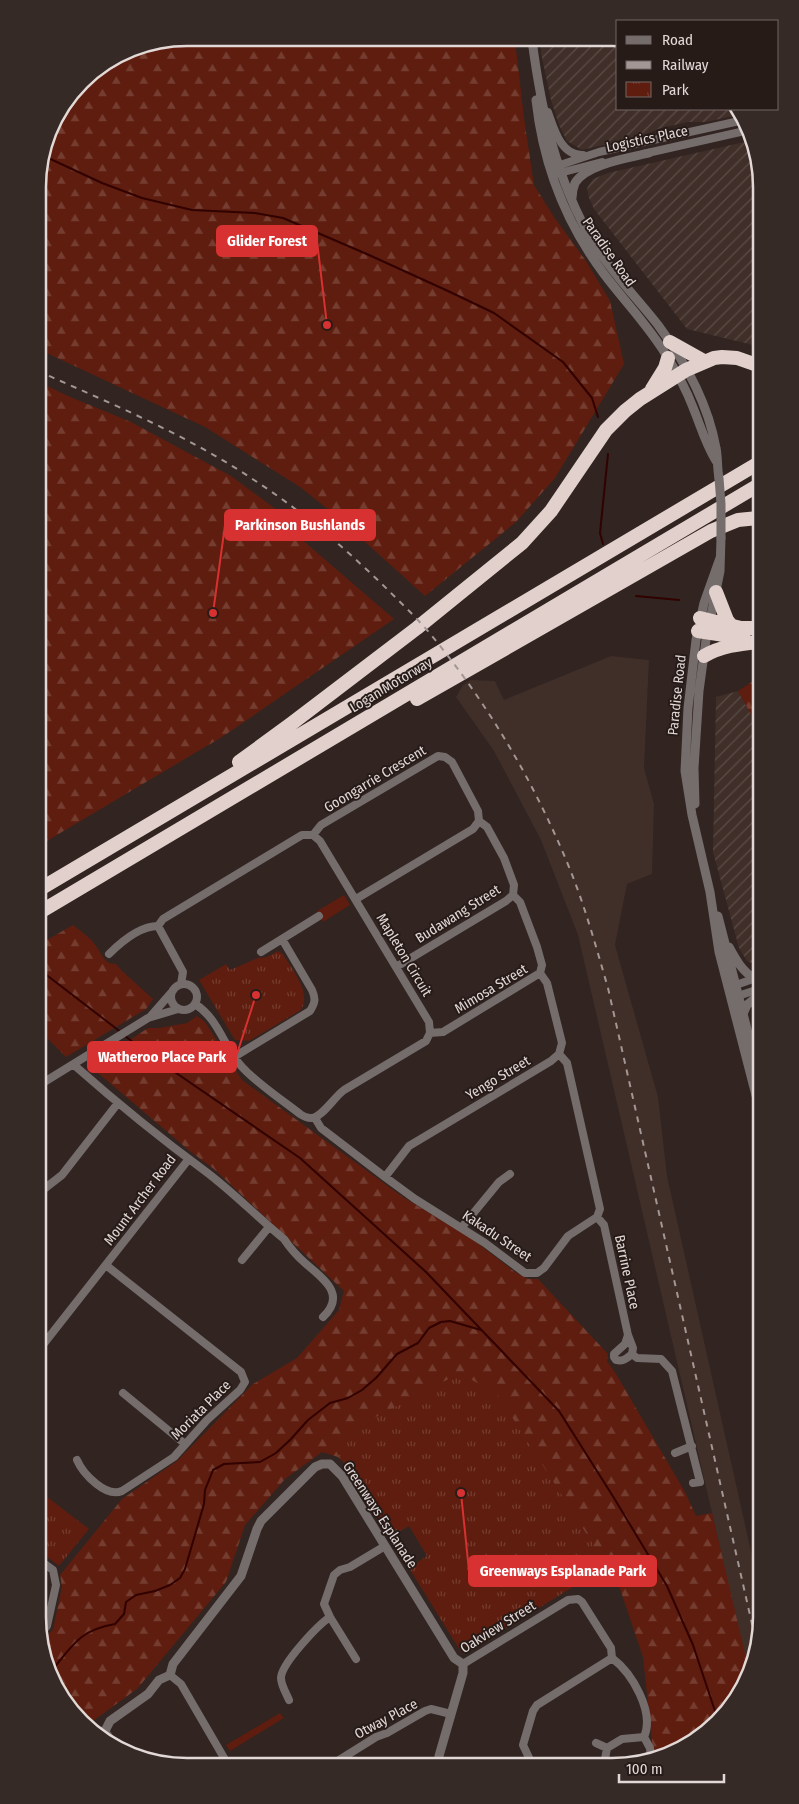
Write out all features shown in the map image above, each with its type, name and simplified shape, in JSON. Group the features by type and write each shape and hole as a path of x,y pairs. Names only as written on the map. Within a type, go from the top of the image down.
{"highway":[{"path":"670,342 704,361"},
{"path":"214,786 224,772 410,634 474,584 522,543 551,512 606,430 625,411 650,392 704,361 729,357 753,364"},
{"path":"650,392 665,368 668,358"},
{"name":"Logan Motorway","path":"47,885 753,466"},
{"name":"Logan Motorway","path":"46,908 753,488"},
{"path":"244,790 265,785 314,758 710,532 738,520 753,519"},
{"path":"716,592 727,620 731,625"},
{"path":"704,626 731,625 741,628 753,628"},
{"path":"704,626 744,638 751,643"},
{"path":"704,656 726,647 751,643"}],"street":[{"name":"Paradise Road","path":"532,46 533,80 544,149 550,172 566,213 581,242 605,276 653,336 668,358 682,373"},
{"name":"Paradise Road","path":"533,46 544,112 560,168 572,199 592,240 607,264 670,342 704,439 716,460 721,504 720,571 716,592 704,626 704,656 695,748 694,793 696,837"},
{"path":"539,89 559,139 572,153 578,156 588,155"},
{"name":"Logistics Place","path":"550,172 588,155 736,122"},
{"name":"Logistics Place","path":"560,168 649,153 741,132"},
{"path":"572,199 575,184 579,178 592,169 649,153"},
{"name":"Paradise Road","path":"720,558 688,708 685,771 696,837 724,939 734,997 752,1075"},
{"name":"Goongarrie Crescent","path":"313,835 321,825 438,756 445,757 452,762 478,811 479,821"},
{"path":"356,899 472,828 479,821"},
{"name":"Budawang Street","path":"396,967 506,901 512,895 514,885 504,858 487,827 479,821"},
{"path":"158,926 163,919 302,835 313,835"},
{"name":"Mapleton Circuit","path":"313,835 320,841 356,899 429,1022 430,1033"},
{"name":"Paradise Road","path":"710,892 719,952 732,986"},
{"name":"Mimosa Street","path":"430,1033 443,1032 540,973 542,965 538,947 520,902 512,895"},
{"path":"261,952 319,916"},
{"path":"109,954 120,943 148,926 158,926"},
{"path":"158,926 183,972 181,984"},
{"path":"234,1057 310,1011 314,1005 315,998 312,990 282,939"},
{"path":"724,939 742,969 746,974 752,976"},
{"path":"540,973 547,982 562,1043 559,1054 567,1063 600,1209 597,1218"},
{"path":"732,986 752,979"},
{"path":"46,1081 104,1047 148,1018 175,987 181,984 189,984 195,989 197,997 195,1004 190,1009 178,1009 148,1018"},
{"path":"734,997 752,991"},
{"path":"171,993 173,1004 178,1009"},
{"name":"Paradise Road","path":"734,997 743,1014 752,1050"},
{"path":"743,1014 747,1005 752,1000"},
{"path":"195,1004 207,1012 243,1069 300,1114 310,1118 315,1118 321,1114 336,1096 344,1090 426,1041 430,1033"},
{"name":"Yengo Street","path":"385,1177 409,1146 543,1066 559,1054"},
{"name":"Mount Archer Road","path":"46,1341 107,1266 188,1160 176,1148 118,1103 74,1065"},
{"path":"46,1187 62,1174 118,1103"},
{"name":"Kakadu Street","path":"315,1118 321,1128 385,1177 415,1199 462,1227 525,1273 538,1272 544,1268 568,1236 597,1218"},
{"path":"188,1160 206,1172 284,1239 294,1253 328,1284 332,1291 333,1303 330,1311 323,1317"},
{"path":"462,1227 499,1182 510,1174"},
{"name":"Barrine Place","path":"597,1218 604,1225 628,1335 633,1348 632,1354"},
{"path":"242,1260 269,1227"},
{"name":"Moriata Place","path":"77,1460 82,1470 108,1492 116,1493 174,1457 207,1420 240,1390 246,1382 241,1372 107,1266"},
{"path":"628,1335 628,1339 614,1354 616,1360 620,1361 632,1354 637,1358 661,1359 672,1371 700,1482 693,1483"},
{"path":"123,1393 184,1444"},
{"path":"675,1453 692,1446"},
{"name":"Greenways Esplanade","path":"106,1730 110,1721 148,1694 159,1680 170,1675 173,1664 241,1576 257,1529 262,1521 297,1484 322,1464 330,1464 342,1476 454,1658 463,1664"},
{"path":"356,1658 324,1604 334,1575 385,1546"},
{"path":"46,1565 53,1570 56,1585 47,1627"},
{"name":"Oakview Street","path":"439,1758 463,1673 463,1664 573,1598 582,1602 611,1648 612,1658 622,1665 643,1700 647,1729 644,1737 650,1752"},
{"path":"289,1700 281,1678 283,1668 319,1625 330,1617"},
{"path":"529,1758 523,1745 533,1711 537,1705 612,1658"},
{"path":"170,1675 181,1684 224,1758"},
{"name":"Otway Place","path":"342,1758 376,1737 387,1733 425,1711 431,1709 451,1714"},
{"path":"607,1748 622,1740 644,1737"},
{"path":"596,1743 607,1748"},
{"path":"605,1758 607,1748"}],"shaded area":[{"path":"541,46 616,46 616,110 729,110 733,116 661,128 638,137 582,150 567,141 559,125 551,100"},
{"path":"745,142 752,169 753,188 753,345 687,329 594,209 587,188 593,179 608,173"},
{"path":"611,656 649,660 644,768 654,804 652,874 627,884 615,945 658,1097 667,1176 752,1556 752,1626 750,1644 745,1662 734,1686 717,1610 722,1556 578,935 541,840 494,751 456,697 463,685 471,680 495,681 504,700"},
{"path":"738,691 753,717 752,963 747,961 739,948 713,852 716,697"}],"green space":[{"path":"516,46 534,185 554,217 586,261 610,301 624,364 555,478 516,522 425,596 335,515 300,487 205,427 47,353 47,169 57,133 70,109 81,94 94,81 117,65 133,57 169,47"},
{"path":"47,386 131,422 231,476 281,513 285,525 394,619 222,737 47,841"},
{"path":"753,681 753,717 738,691"},
{"path":"344,895 350,905 323,922 317,911"},
{"path":"73,925 90,939 105,960 116,964 153,999 146,1009 66,1057 46,1037 46,940"},
{"path":"278,951 283,954 300,981 304,996 301,1010 249,1041 235,1040 199,980 226,964 230,970 258,958 267,957"},
{"path":"197,1016 205,1022 242,1080 403,1197 472,1239 515,1272 528,1279 538,1279 608,1354 607,1361 685,1492 696,1516 712,1513 746,1658 734,1687 724,1702 705,1723 690,1734 653,1751 643,1657 619,1586 607,1566 582,1581 349,1467 338,1457 322,1452 285,1479 245,1525 226,1582 137,1689 93,1721 75,1702 57,1671 47,1636 53,1629 62,1587 60,1575 122,1499 177,1461 253,1384 297,1358 339,1310 344,1291 214,1169 191,1152 98,1073 100,1060 148,1028 187,1023"},
{"path":"460,1373 498,1395 607,1566 466,1653 461,1652 409,1568 427,1556 409,1526 390,1537 330,1441"},
{"path":"46,1496 89,1529 59,1566 46,1556"},
{"path":"280,1713 284,1718 230,1751 226,1745"}],"waterway":[{"path":"49,158 102,183 142,198 192,210 255,213 283,218 448,291 494,313 563,362 592,398 598,417"},
{"path":"603,544 600,533 608,454"},
{"path":"636,596 679,600"},
{"path":"46,975 122,1033"},
{"path":"125,1036 300,1158 426,1272 559,1411 667,1586 693,1645 715,1712"},
{"path":"55,1666 71,1647 84,1635 93,1630 115,1624 124,1614 126,1602 136,1595 155,1591 170,1585 180,1578 185,1569 204,1504 205,1490 213,1470 224,1464 260,1462 276,1453 308,1420 330,1403 348,1398 362,1390 376,1378 397,1354 418,1343 429,1328 441,1322 450,1321 481,1330"}],"railway":[{"path":"47,375 176,434 229,464 272,492 323,531 356,559 432,636 473,690 526,776 556,836 575,882 608,988 752,1624"}],"place":[{"name":"Glider Forest","path":"327,325"},
{"name":"Parkinson Bushlands","path":"213,613"},
{"name":"Watheroo Place Park","path":"256,995"},
{"name":"Greenways Esplanade Park","path":"461,1493"}]}
